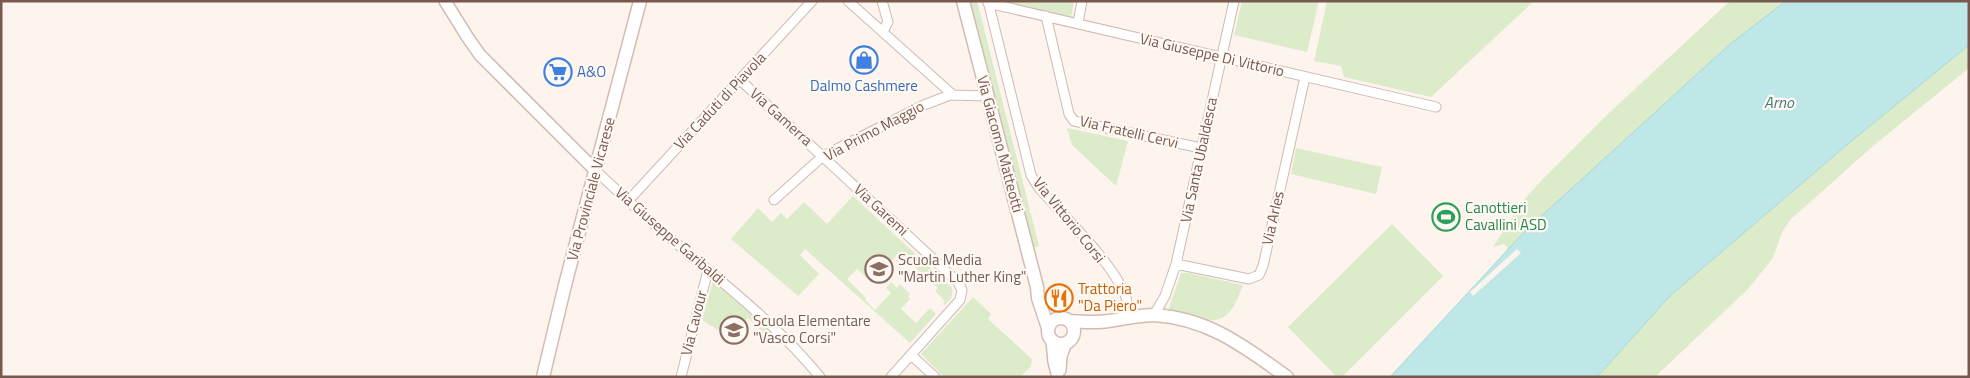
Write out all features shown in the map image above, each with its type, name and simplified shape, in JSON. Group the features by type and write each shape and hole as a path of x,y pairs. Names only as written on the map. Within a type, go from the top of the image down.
{"main road":[{"name":"Via Provinciale Vicarese","path":"543,377 565,285 640,1"},
{"name":"Via Giacomo Matteotti","path":"963,1 1037,287"},
{"path":"1037,287 1040,305 1048,328 1048,336 1058,344 1108,321"},
{"path":"1037,287 1049,310 1074,327 1070,340"},
{"path":"1048,328 1053,320 1108,321 1154,315 1192,323 1228,336 1287,377"}],"street":[{"name":"Via Giuseppe Garibaldi","path":"445,1 480,55 628,201 752,306 804,358 820,377"},
{"name":"Via Caduti di Piavola","path":"628,201 812,1"},
{"path":"848,1 953,95"},
{"path":"882,1 888,22 883,31"},
{"path":"1078,24 1082,1"},
{"name":"Via Santa Ubaldesca","path":"1154,315 1165,296 1176,264 1234,1"},
{"name":"Via Giuseppe Di Vittorio","path":"988,2 1436,107"},
{"name":"Via Vittorio Corsi","path":"988,2 1031,174 1039,188 1111,271 1125,295 1128,318"},
{"name":"Via Fratelli Cervi","path":"1046,16 1069,114 1074,121 1201,148"},
{"name":"Via Arles","path":"1176,264 1249,279 1258,275 1263,266 1305,77"},
{"name":"Via Gamerra","path":"740,79 824,156"},
{"name":"Via Primo Maggio","path":"774,200 824,156 924,105 953,95 987,96"},
{"name":"Via Garemi","path":"824,156 958,282 962,290 960,300 891,377"},
{"name":"Via Cavour","path":"681,377 708,270"},
{"path":"1059,377 1060,359 1070,340"},
{"path":"1052,341 1054,362 1059,377"},
{"path":"912,355 935,377"}],"green space":[{"path":"969,1 977,1 1039,246 1032,248"},
{"path":"1003,1 1074,1 1071,17"},
{"path":"1242,1 1319,1 1307,52 1234,35"},
{"path":"1327,1 1534,1 1431,97 1344,77 1341,66 1314,61"},
{"path":"1730,1 1786,1 1730,44 1525,231 1507,252 1507,247 1504,244 1493,247 1522,202 1541,181 1609,113"},
{"path":"1969,45 1969,68 1873,146 1790,220 1782,232 1773,258 1747,290 1655,377 1597,377 1670,296 1848,144"},
{"path":"1067,128 1128,141 1116,186 1072,145"},
{"path":"1296,148 1382,167 1376,194 1291,174"},
{"name":"Scuola Media \"Martin Luther King\"","path":"853,196 952,288 952,297 945,305 943,303 945,301 935,291 938,288 899,253 889,264 893,267 885,277 887,279 884,284 876,277 872,282 857,269 847,279 875,310 891,293 886,288 891,282 897,288 900,284 910,294 908,297 910,299 901,309 916,323 930,308 936,314 910,343 805,249 800,255 819,274 798,296 731,239 758,208 772,222 781,213 787,219 804,202 827,224"},
{"path":"1392,224 1443,276 1342,377 1337,377 1288,327"},
{"path":"1181,273 1243,285 1235,304 1226,316 1210,321 1192,320 1167,314"},
{"path":"713,281 755,315 774,335 770,339 748,318 727,339 720,331 702,320"},
{"path":"973,297 991,314 988,319 1032,359 1031,366 1020,377 944,377 921,354"}],"water":[{"name":"Arno","path":"1786,1 1969,1 1969,45 1848,144 1670,296 1597,377 1390,377 1525,231 1730,44"}],"pier":[{"path":"1517,249 1521,253 1473,296 1470,292"}],"place":[{"name":"Dalmo Cashmere","path":"864,60"},
{"name":"A&O","path":"558,72"},
{"name":"Canottieri Cavallini ASD","path":"1446,217"},
{"name":"Scuola Media \"Martin Luther King\"","path":"879,269"},
{"name":"Trattoria \"Da Piero\"","path":"1059,298"},
{"name":"Scuola Elementare \"Vasco Corsi\"","path":"734,330"}]}
